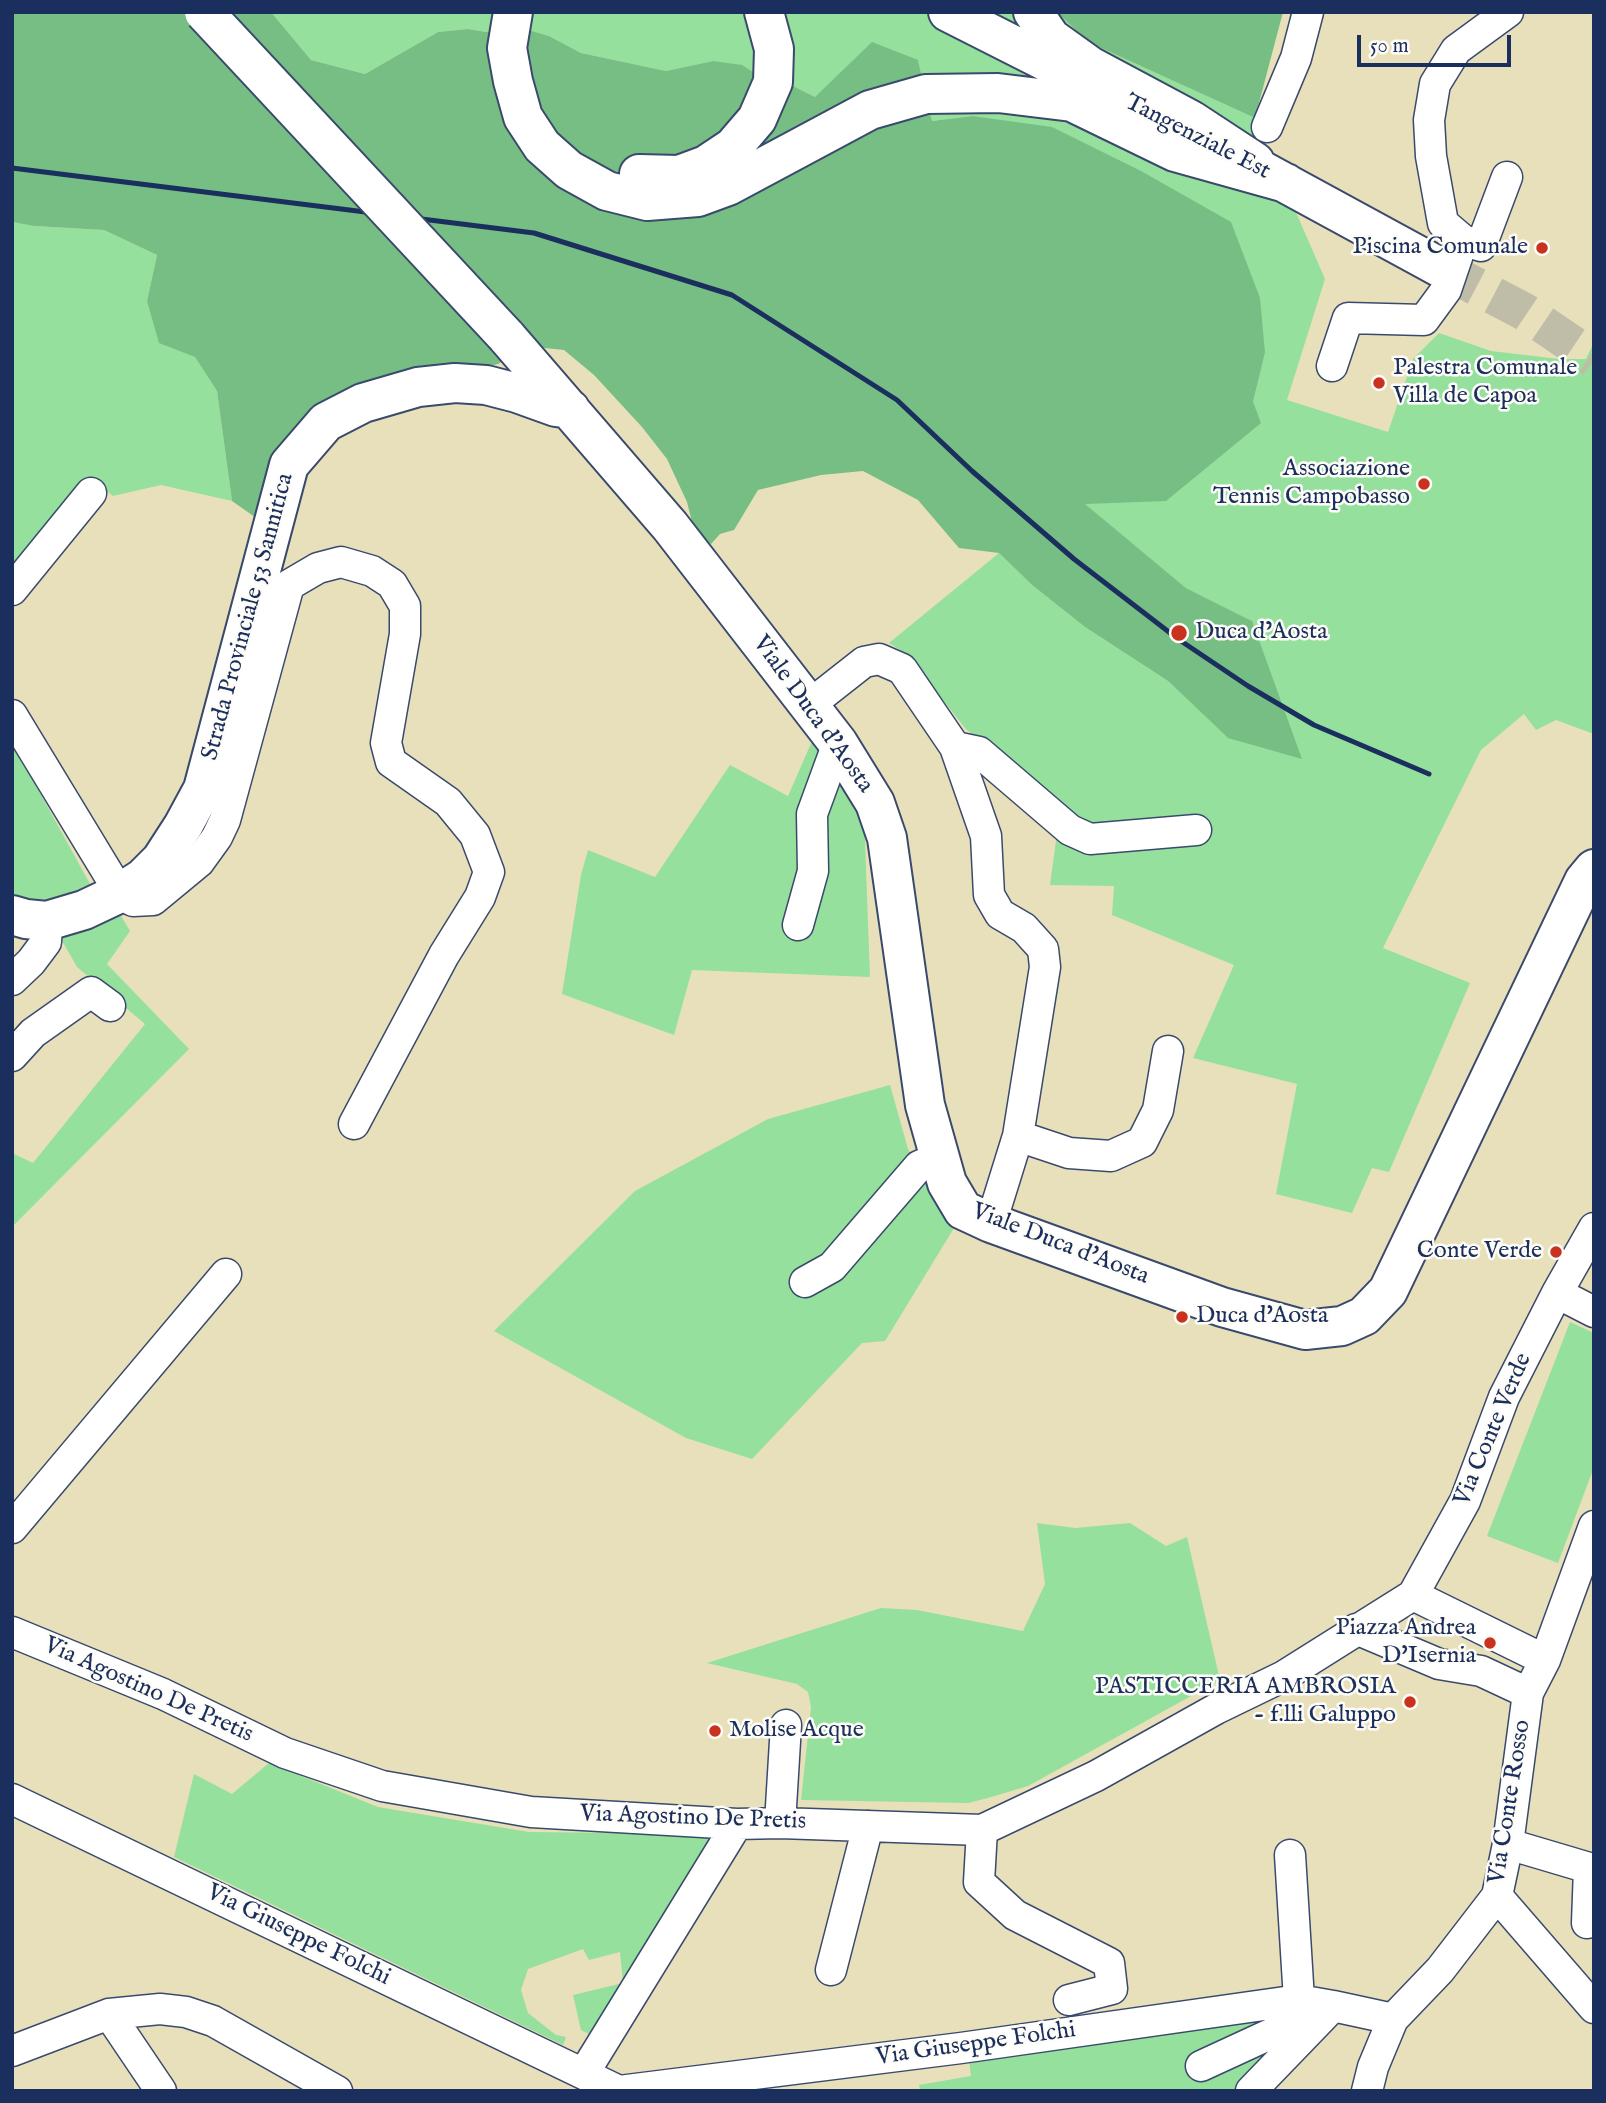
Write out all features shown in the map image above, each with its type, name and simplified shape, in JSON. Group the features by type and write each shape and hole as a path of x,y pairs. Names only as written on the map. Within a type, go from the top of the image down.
{"main road":[{"path":"204,12 516,329 593,397 634,451 670,526"},
{"path":"238,12 516,329"},
{"path":"513,12 507,48 513,81 523,117 542,146 569,170 607,191 648,201 698,197 728,187 870,110 926,94 998,93 1072,102 1175,152 1286,183"},
{"path":"540,12 535,22 530,52 535,83 548,114 566,138 599,161 635,174 679,175 706,165 733,147 757,119 773,82 774,50 764,12"},
{"name":"Tangenziale Est","path":"948,12 1286,183 1453,254"},
{"path":"1032,12 1051,38 1090,66 1191,120 1286,183"},
{"name":"Viale Duca d'Aosta","path":"516,329 570,409 670,526 838,743 875,803 887,838 925,1105 947,1183 963,1209 991,1223 1222,1307 1305,1329 1342,1326 1364,1316 1388,1291 1590,875"},
{"name":"Strada Provinciale 53 Sannitica","path":"30,918 84,910 120,893 144,878 161,860 183,826 202,789 289,465 326,422 363,403 418,387 455,383 486,385 570,409"}],"street":[{"path":"1267,127 1296,58 1308,12"},
{"path":"1332,366 1348,318 1424,320 1446,290 1453,254 1443,223 1431,156 1429,120 1435,83 1456,50 1507,12"},
{"path":"1453,254 1481,246 1507,177"},
{"path":"12,590 91,494"},
{"path":"12,715 120,893 133,901 153,900 199,862 217,837 225,820 289,585 318,568 341,562 372,571 392,584 405,606 405,634 386,743 391,762 448,802 475,835 488,872 480,897 444,955 354,1124"},
{"path":"808,706 864,662 879,659 902,669 955,747 986,836 989,895 1000,914 1024,928 1043,949 1045,967 1018,1136 991,1223"},
{"path":"798,925 813,871 812,814 838,743"},
{"path":"955,747 979,752 1070,830 1090,839 1196,830"},
{"path":"12,980 31,962 46,942 30,918"},
{"path":"12,1056 33,1033 91,992 110,1006"},
{"path":"1018,1136 1069,1153 1111,1156 1142,1142 1158,1110 1168,1051"},
{"path":"805,1283 832,1267 919,1166 940,1157"},
{"name":"Via Conte Verde","path":"1413,1595 1465,1501 1504,1397 1557,1293 1594,1228"},
{"path":"12,1528 226,1274"},
{"path":"1557,1293 1594,1312"},
{"name":"Via Conte Rosso","path":"1367,2091 1373,2067 1393,2019 1440,1969 1497,1896 1528,1693 1545,1660 1594,1526"},
{"path":"1413,1595 1545,1660"},
{"name":"Via Agostino De Pretis","path":"12,1632 163,1694 285,1753 382,1786 531,1812 737,1824 982,1830 1096,1776 1216,1709 1284,1676 1413,1595"},
{"path":"1356,1629 1439,1664 1481,1671 1528,1693"},
{"path":"779,1823 786,1725"},
{"name":"Via Giuseppe Folchi","path":"12,1798 619,2091 961,2048 1299,2000 1393,2019"},
{"path":"584,2073 737,1824"},
{"path":"831,1970 868,1826"},
{"path":"982,1830 979,1882 1015,1914 1109,1963 1112,1989 1069,2000"},
{"path":"1507,1844 1589,1868 1587,1923"},
{"path":"1290,1854 1299,2000"},
{"path":"1497,1896 1594,2008"},
{"path":"1201,2066 1332,2006"},
{"path":"1251,2091 1332,2006"},
{"path":"12,2051 109,2014 160,2009 186,2012 213,2021 337,2091"},
{"path":"109,2014 161,2091"}],"green space":[{"path":"12,12 271,12 311,60 365,74 438,32 468,29 486,32 522,28 549,36 581,53 666,71 713,61 742,65 756,74 791,85 815,97 872,42 918,60 932,121 972,116 1052,127 1141,171 1231,222 1260,298 1265,353 1253,402 1261,423 1166,501 1085,504 1186,588 1252,621 1302,759 1228,738 1168,681 1085,627 1032,585 999,553 959,548 918,500 863,471 821,475 758,490 734,530 720,534 711,544 694,530 687,502 667,459 642,427 594,375 564,350 526,346 498,364 351,392 262,522 232,501 217,391 195,357 159,343 147,301 157,255 104,230 12,222"},
{"path":"271,12 1057,12 1088,42 1255,118 1325,279 1287,400 1388,432 1413,359 1439,333 1491,351 1559,359 1586,359 1594,334 1594,734 1556,720 1536,730 1524,714 1481,750 1383,948 1470,983 1389,1172 1372,1168 1352,1213 1276,1194 1297,1084 1193,1058 1234,965 1112,915 1114,886 1050,885 1060,811 965,728 908,655 889,643 999,553 1032,585 1085,627 1168,681 1228,738 1252,621 1186,588 1084,504 1253,402 1265,353 972,116 932,121 918,60 815,97 791,85 713,61 666,71 581,53 549,36 522,28 486,32 468,29 438,32 365,74 311,60"},
{"path":"1057,12 1283,12 1255,118 1088,42"},
{"path":"12,222 104,230 157,255 147,301 195,357 217,391 232,501 161,485 113,496 91,478 12,567"},
{"path":"813,739 864,814 870,977 692,970 674,1035 562,994 581,875 588,850 655,877 730,765 788,796"},
{"path":"12,742 90,884 45,905 12,896"},
{"path":"117,909 130,931 107,964 189,1049 12,1227 12,1153 33,1163 145,1024 77,967 61,939 63,931"},
{"path":"890,1085 908,1149 954,1228 885,1341 862,1343 752,1459 686,1438 494,1331 635,1191 768,1119"},
{"path":"1570,1322 1594,1333 1594,1467 1558,1563 1487,1536"},
{"path":"1037,1523 1075,1528 1130,1523 1166,1546 1187,1537 1220,1680 1028,1786 988,1798 968,1803 801,1800 811,1707 808,1692 797,1684 707,1663 881,1608 917,1610 1023,1631 1045,1584"},
{"path":"269,1763 378,1807 529,1832 721,1834 593,2036 581,2030 573,1995 623,1983 620,1952 589,1960 583,1949 528,1969 521,1990 528,2013 556,2035 566,2037 563,2045 174,1857 194,1774 232,1794"},
{"path":"1294,2014 1293,2035 1239,2091 920,2091 919,2085 971,2076 968,2053"}],"tunnel":[{"path":"1443,269 1523,311 1594,359"}],"railway":[{"path":"12,168 534,233 732,295 897,400 972,471 1074,559 1178,639 1248,686 1314,725 1429,774"}],"place":[{"name":"Piscina Comunale","path":"1542,248"},
{"name":"Palestra Comunale Villa de Capoa","path":"1379,383"},
{"name":"Associazione Tennis Campobasso","path":"1424,484"},
{"name":"Duca d’Aosta","path":"1179,633"},
{"name":"Conte Verde","path":"1556,1252"},
{"name":"Duca d'Aosta","path":"1182,1317"},
{"name":"Piazza Andrea D'Isernia","path":"1490,1643"},
{"name":"PASTICCERIA AMBROSIA - f.lli Galuppo","path":"1410,1702"},
{"name":"Molise Acque","path":"715,1731"}]}
